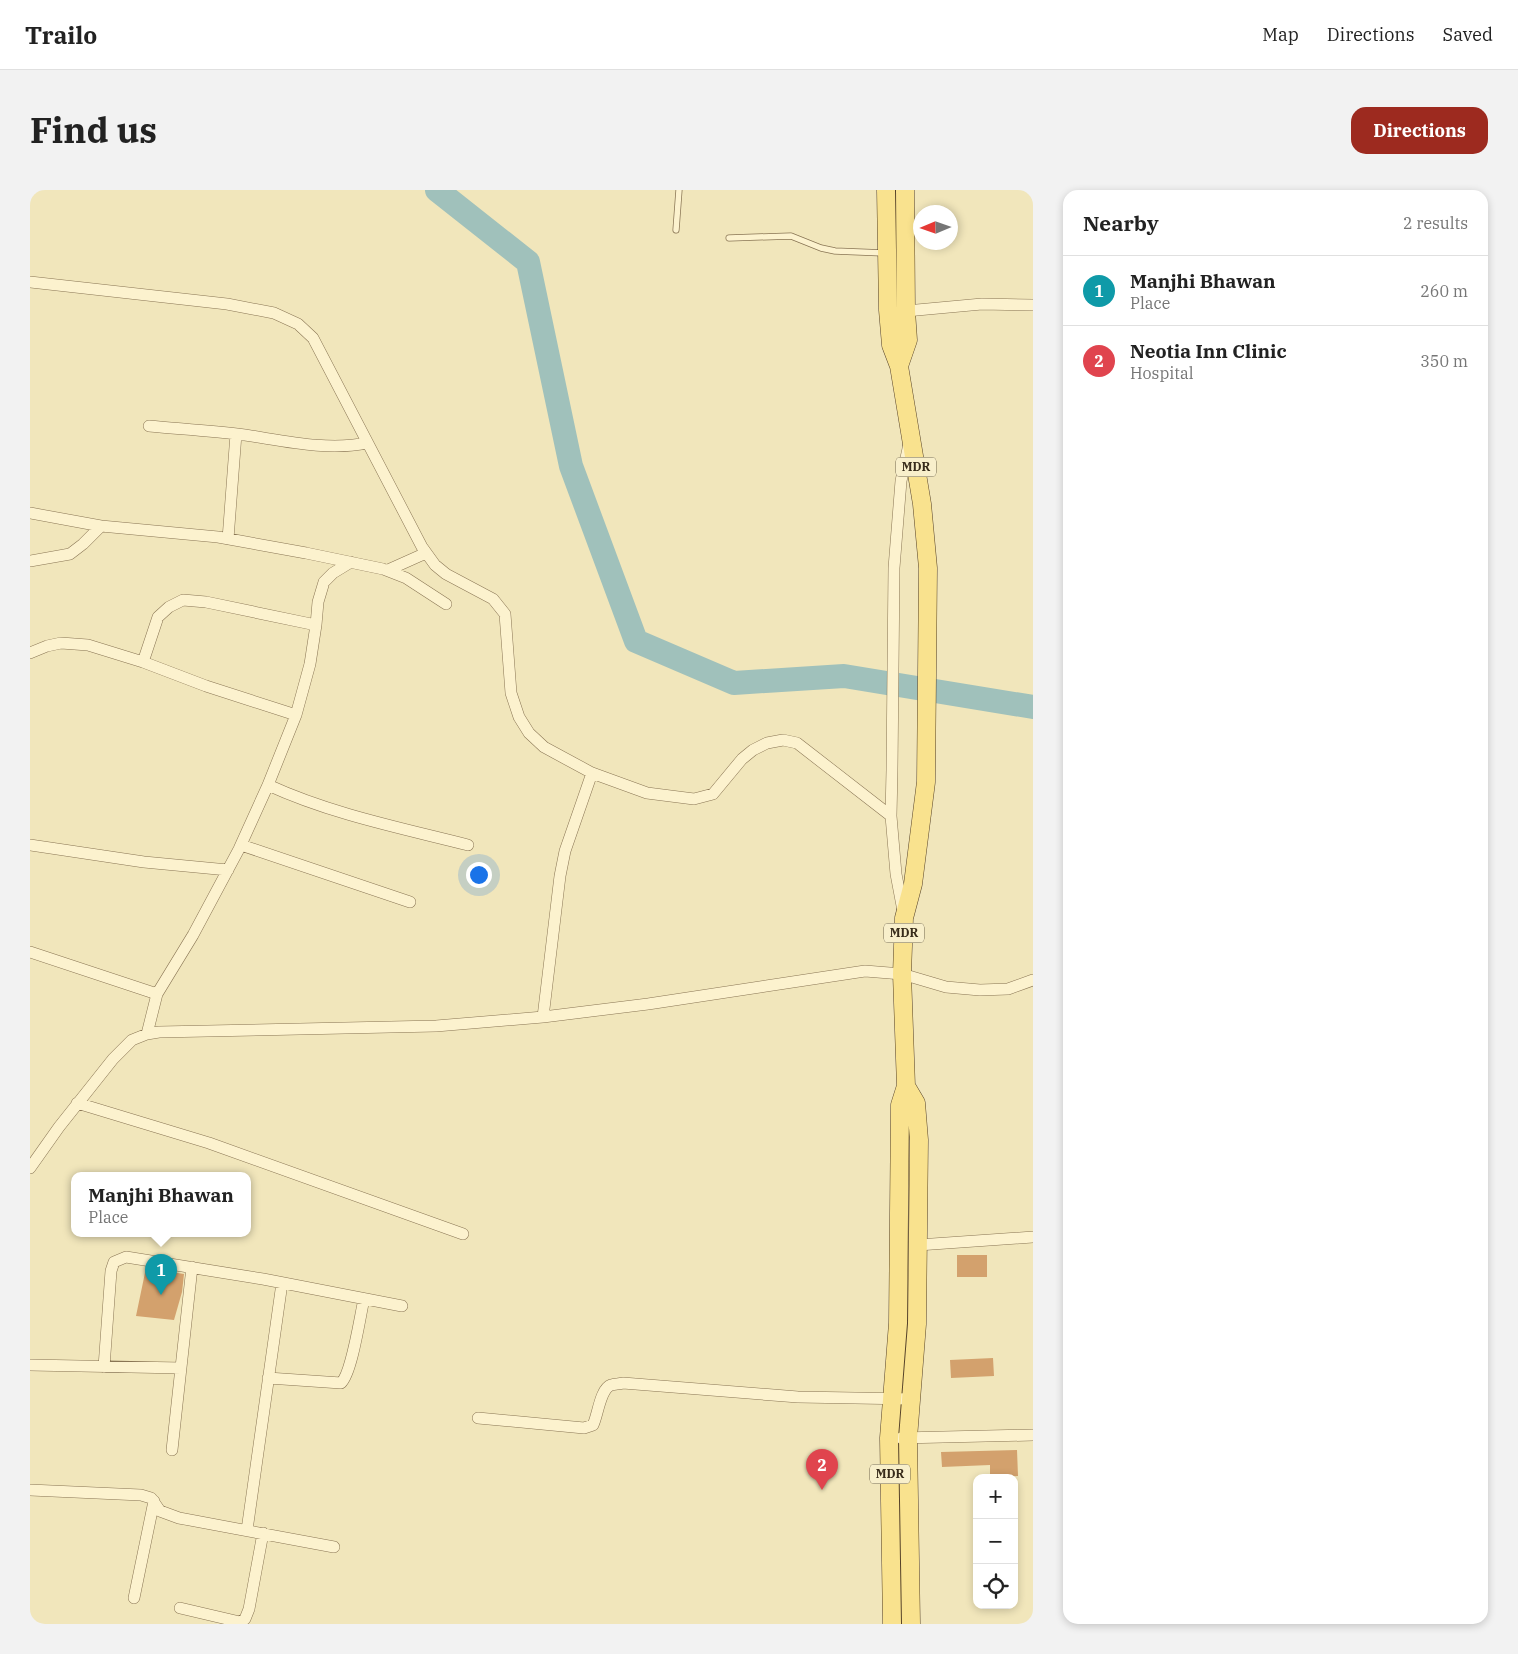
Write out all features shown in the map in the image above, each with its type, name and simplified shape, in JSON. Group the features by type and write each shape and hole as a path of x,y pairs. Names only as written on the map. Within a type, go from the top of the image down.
{"main road":[{"name":"MDR","path":"886,190 888,310 891,345 899,366 911,435 922,504 928,568 926,782 913,884 904,918 902,974 906,1086 900,1105 898,1323 889,1438 892,1624"},
{"name":"MDR","path":"899,366 908,340 905,190"},
{"name":"MDR","path":"906,1086 916,1103 919,1140 917,1324 908,1438 911,1624"}],"street":[{"path":"30,282 227,304 274,313 298,324 313,338 422,548 435,565 446,574 493,599 505,614 511,693 519,717 529,733 544,747 592,773 647,793 694,799 713,794 753,750 767,743 783,740 797,743 891,816"},
{"path":"906,311 982,304 1033,305"},
{"path":"149,426 236,434 340,447 367,443"},
{"path":"228,539 236,434"},
{"path":"904,918 896,874 891,816 894,568 901,481 911,435"},
{"path":"30,513 101,526 228,539 306,552 388,570 406,578 446,604"},
{"path":"30,561 70,554 101,526"},
{"path":"388,570 426,553"},
{"path":"147,1034 157,994 193,935 241,844 268,785 296,715 310,664 318,602 324,582 333,573 351,562"},
{"path":"143,662 158,617 169,606 183,600 206,602 316,625"},
{"path":"30,653 47,646 62,643 88,645 296,715"},
{"path":"543,1017 558,886 565,851 592,773"},
{"path":"268,785 306,801 388,825 468,845"},
{"path":"241,844 410,902"},
{"path":"30,845 144,862 228,870"},
{"path":"30,952 157,994"},
{"path":"30,1168 59,1126 113,1059 132,1040 147,1034 159,1032 436,1026 543,1017 648,1004 865,971 902,974 946,987 980,990 1008,990 1033,980"},
{"path":"77,1104 209,1143 463,1234"},
{"path":"918,1245 1033,1237"},
{"path":"104,1367 111,1271 114,1262 126,1257 192,1267 402,1306"},
{"path":"172,1450 192,1267"},
{"path":"247,1530 282,1283"},
{"path":"268,1378 341,1383 344,1380 351,1359 364,1299"},
{"path":"30,1365 181,1368"},
{"path":"478,1418 584,1428 593,1425 602,1397 607,1388 612,1384 798,1397 912,1399"},
{"path":"889,1438 1033,1434"},
{"path":"30,1490 130,1494 151,1498 160,1511 172,1516 334,1547"},
{"path":"134,1598 154,1501"},
{"path":"180,1608 234,1622 240,1622 245,1619 248,1614 263,1534"}],"lane":[{"path":"676,230 678,190"},
{"path":"729,238 792,236 821,248 834,251 888,253"}],"building":[{"path":"957,1255 987,1255 987,1277 957,1277"},
{"path":"146,1268 184,1274 182,1292 174,1320 136,1316"},
{"path":"993,1358 994,1376 951,1378 950,1360"},
{"path":"1017,1450 1018,1474 990,1474 990,1465 942,1467 941,1452"}],"waterway":[{"path":"437,190 528,262 571,466 636,641 734,683 844,676 1033,707"}],"place":[{"name":"Manjhi Bhawan","path":"161,1295"},
{"name":"Neotia Inn Clinic","path":"822,1490"}]}
